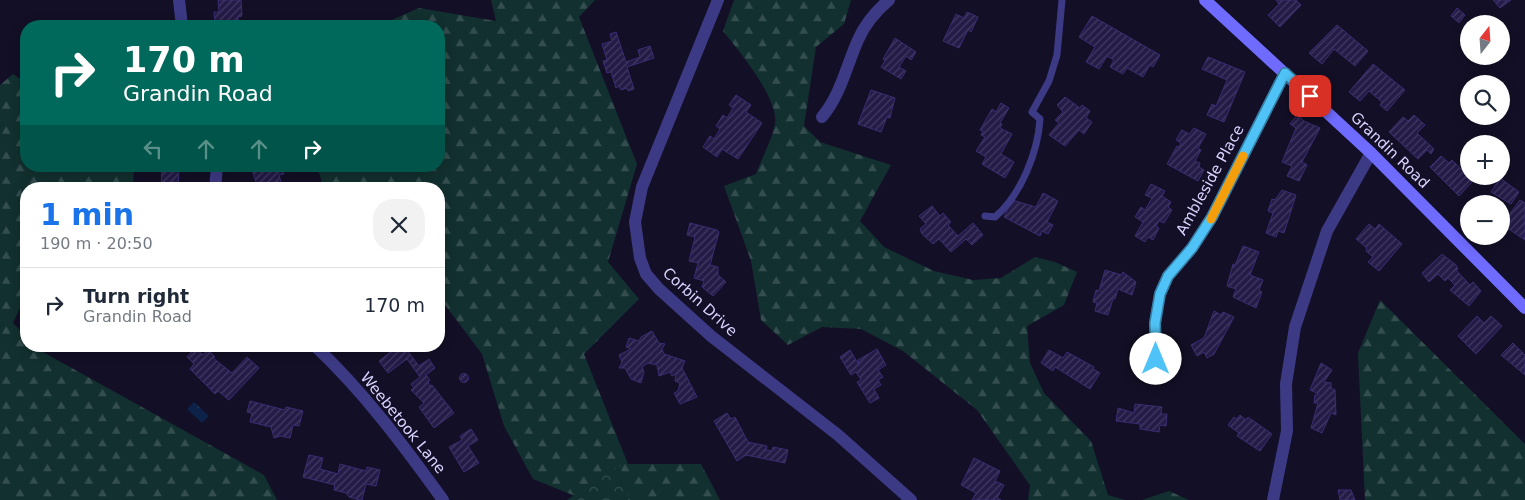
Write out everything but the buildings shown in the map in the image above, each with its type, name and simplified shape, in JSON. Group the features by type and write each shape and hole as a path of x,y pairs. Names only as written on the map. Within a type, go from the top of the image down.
{"street":[{"path":"179,0 181,20"},
{"name":"Corbin Drive","path":"718,0 642,187 635,222 640,258 646,274 659,289 711,336 838,435 911,500"},
{"path":"822,117 839,91 858,40 872,17 889,0"},
{"name":"Grandin Road","path":"1205,0 1371,153 1525,308"},
{"name":"Ambleside Place","path":"1156,359 1155,323 1160,294 1168,276 1192,248 1212,217 1285,73"},
{"path":"1273,500 1287,430 1286,384 1295,327 1327,231 1371,153"},
{"name":"Weebetook Lane","path":"321,352 397,437 443,500"}],"lane":[{"path":"985,216 995,217 1001,212 1021,183 1039,136 1040,119 1032,112 1048,81 1057,55 1062,0"}],"green space":[{"path":"491,0 595,0 579,17 637,164 608,262 639,299 584,354 628,464 701,464 720,500 585,500 533,479 504,426 482,354 445,305 445,182 322,182 319,172 445,172 445,20 392,20 419,8 496,21"},
{"path":"734,0 851,0 844,24 816,47 804,126 820,142 891,165 860,221 884,247 934,271 973,280 1001,278 1035,257 1055,262 1077,272 1064,305 1027,326 1030,363 1044,393 1091,441 1108,495 1125,500 1028,500 1030,485 977,410 903,351 861,329 822,327 788,345 761,320 751,261 724,186 756,174 774,130 775,113 771,101 756,75 723,31"},
{"path":"13,74 20,79 20,172 134,172 133,182 20,182 20,308 13,323 20,330 20,352 43,352 264,475 277,500 0,500 0,85"},
{"path":"1380,300 1525,444 1525,500 1365,500 1358,353"},
{"path":"620,465 630,500 567,500"},
{"path":"1169,491 1189,500 1142,500"}],"water":[{"path":"194,402 209,416 202,423 187,409"}],"slow traffic":[{"path":"1211,219 1243,156"}],"route":[{"path":"1156,359 1156,308 1168,276 1192,248 1212,217 1285,73 1310,96"}]}
